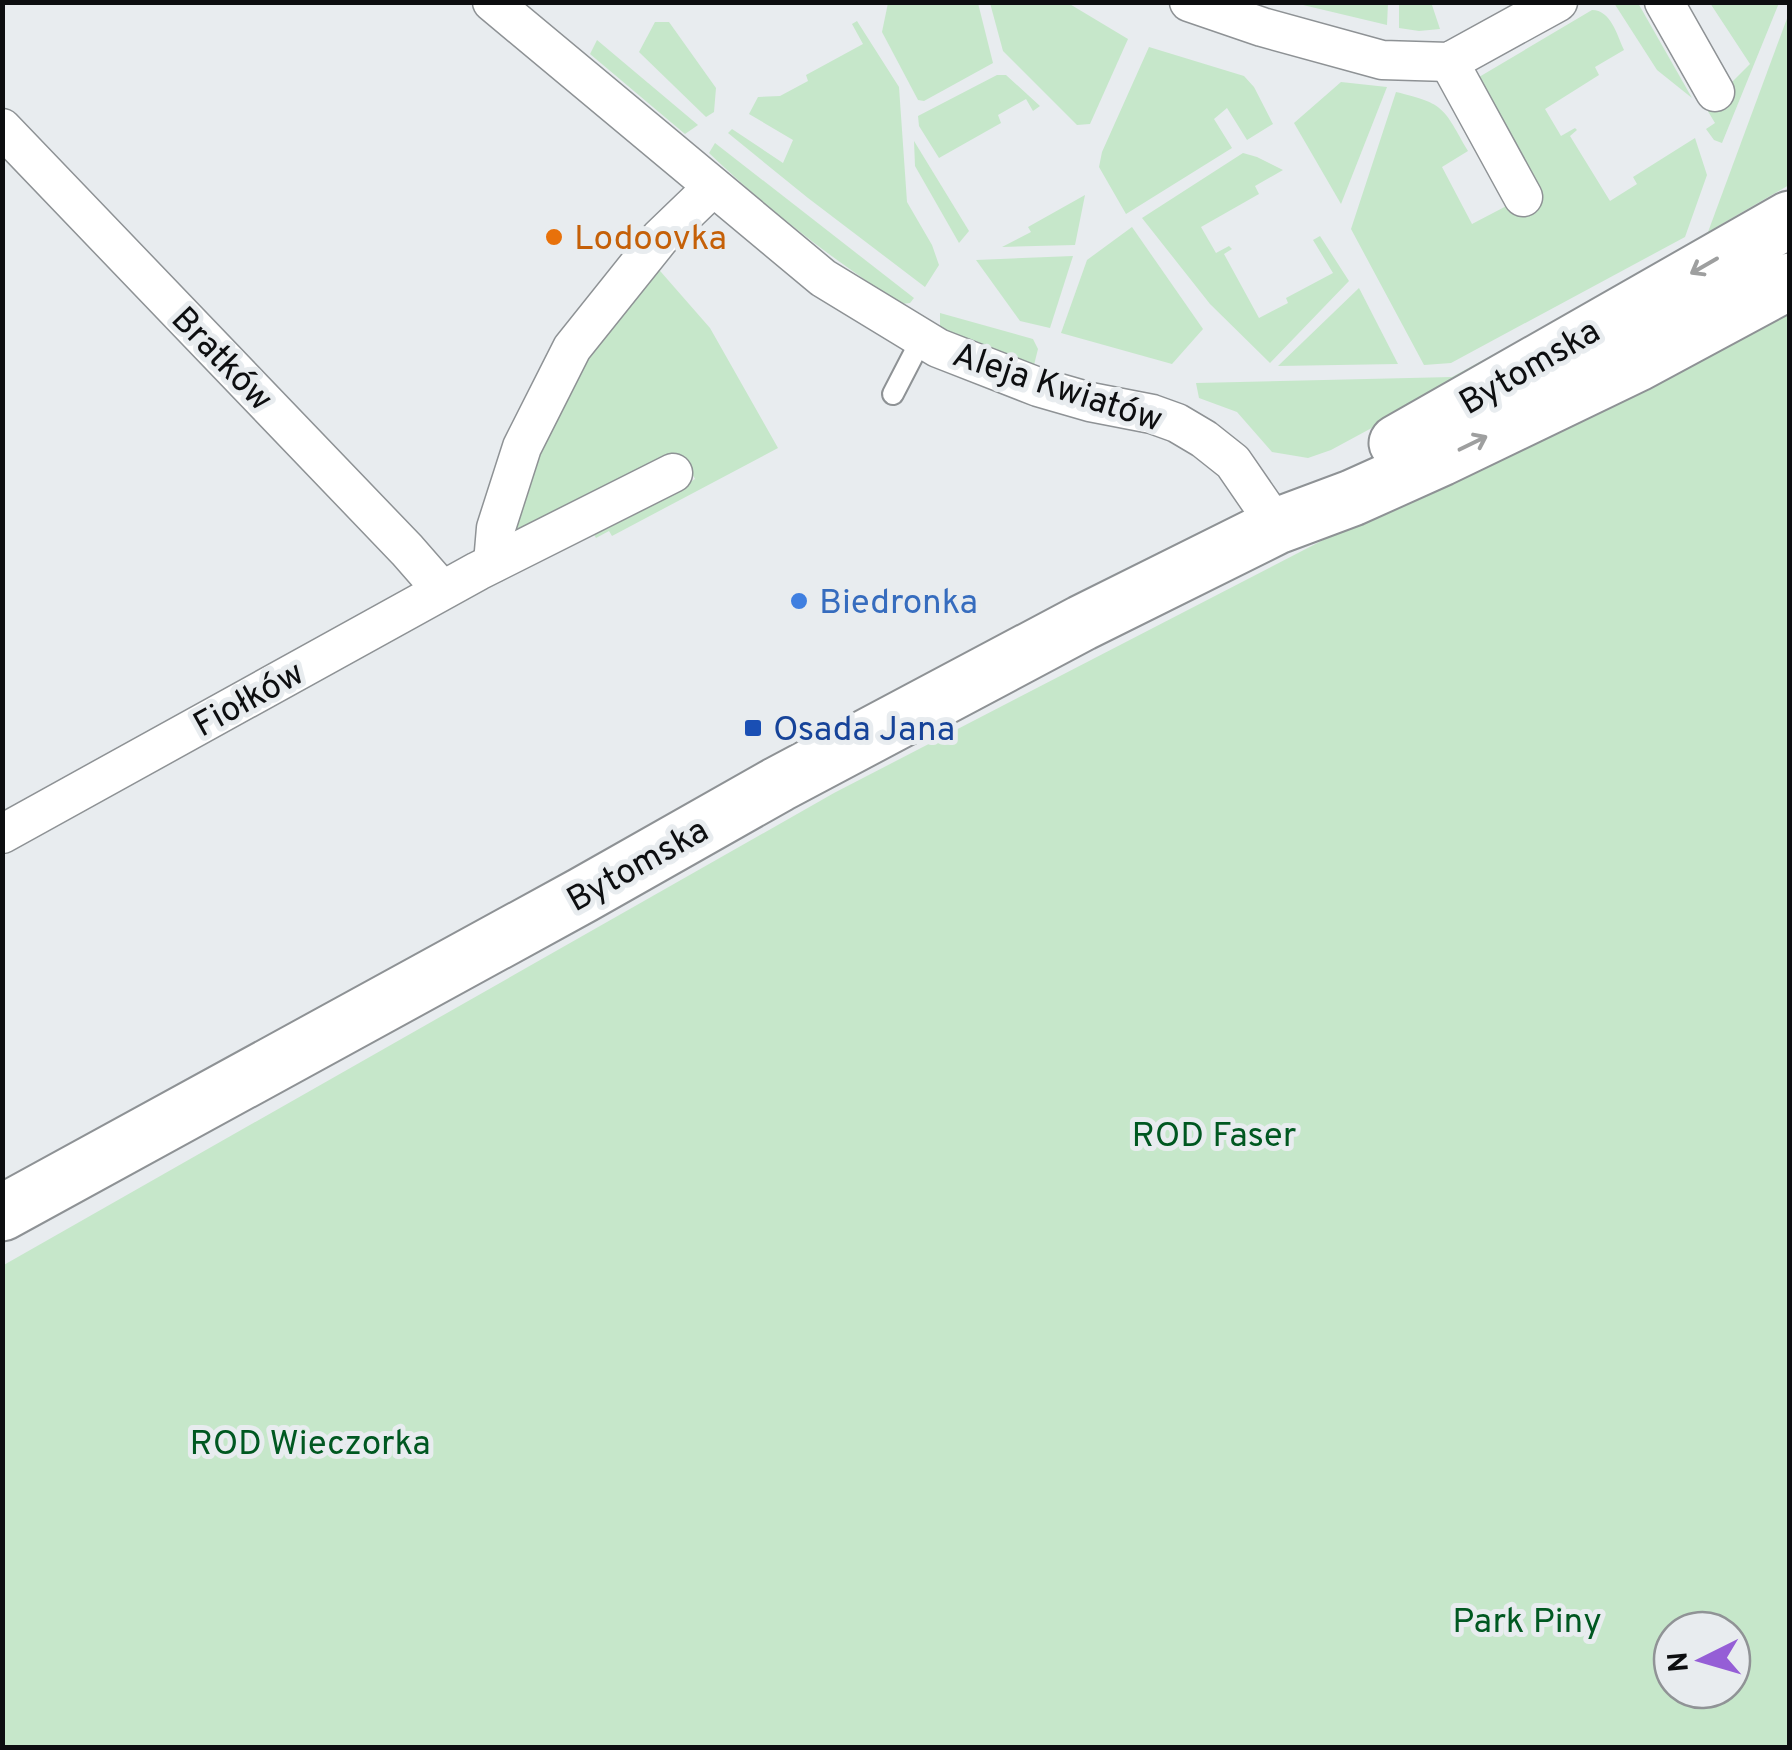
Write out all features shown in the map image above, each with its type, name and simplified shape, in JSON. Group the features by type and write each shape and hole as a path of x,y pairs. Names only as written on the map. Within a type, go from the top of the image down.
{"street":[{"name":"Aleja Kwiatów","path":"492,2 823,278 938,348 1038,386 1090,402 1152,414 1204,438 1233,462 1277,526"},
{"path":"1188,2 1262,28 1382,60 1449,62 1558,2"},
{"path":"1664,2 1716,92"},
{"path":"1449,62 1523,197"},
{"name":"Bratków","path":"2,128 442,590"},
{"path":"493,562 496,528 522,447 572,348 660,238 712,187"},
{"name":"Bytomska","path":"1277,526 1340,476 1790,218"},
{"name":"Bytomska","path":"2,1213 780,784 1082,623 1277,526 1441,458 1636,364 1790,280"},
{"name":"Fiołków","path":"2,834 493,562 673,473"}],"lane":[{"path":"894,394 922,338"}],"green space":[{"path":"888,3 978,3 993,63 924,101 918,100 882,32"},
{"path":"990,3 1068,3 1128,39 1090,124 1077,125 1003,51"},
{"path":"1388,3 1387,25 1303,5"},
{"path":"1399,3 1436,3 1432,5 1440,29 1399,28"},
{"path":"1614,3 1638,3 1692,98 1657,70"},
{"path":"1710,3 1779,3 1722,143 1714,140 1706,129 1715,123 1703,103 1727,87 1750,64"},
{"path":"1592,10 1609,19 1624,50 1595,67 1599,75 1545,109 1561,136 1577,130 1570,136 1610,201 1637,184 1633,177 1695,138 1707,175 1685,237 1451,363 1424,365 1351,229 1396,92 1434,105 1460,137 1468,151 1442,167 1472,224 1531,193 1474,80"},
{"path":"1789,13 1789,185 1708,232"},
{"path":"857,21 899,87 907,202 939,265 925,287 728,133 732,129 783,163 793,140 749,114 758,97 780,96 808,81 806,75 863,44 852,24"},
{"path":"655,22 669,22 716,88 714,112 706,117 639,52"},
{"path":"597,40 698,125 685,134 590,54"},
{"path":"1149,47 1244,76 1273,124 1247,140 1227,108 1214,119 1232,148 1126,214 1099,167"},
{"path":"997,75 1006,75 1040,106 1033,111 1026,99 998,115 1001,123 939,158 919,126 918,116"},
{"path":"1341,82 1387,87 1341,204 1294,123"},
{"path":"914,141 969,231 959,243 915,166"},
{"path":"715,143 914,298 901,304 801,233 709,153"},
{"path":"1243,153 1283,170 1255,186 1259,194 1201,227 1216,253 1229,246 1232,249 1224,254 1259,318 1288,303 1286,298 1333,273 1313,240 1320,236 1349,281 1270,363 1210,304 1142,218"},
{"path":"1789,194 1789,202 1331,450 1308,458 1272,452 1237,412 1199,398 1196,383 1452,377"},
{"path":"1085,195 1075,245 1002,247 1031,232 1028,227"},
{"path":"1132,227 1203,329 1172,364 1061,333 1087,260"},
{"path":"1073,256 1050,328 1020,321 976,260"},
{"path":"654,264 710,328 778,448 612,536 609,531 596,538 590,528 621,513 627,519 695,479 682,455 514,545 503,525 581,350"},
{"path":"1359,288 1398,364 1278,366"},
{"path":"1789,299 1789,1747 3,1747 2,1266 834,793"},
{"path":"940,313 1033,339 1038,349 1034,365 996,354 940,327"}],"place":[{"name":"Lodoovka","path":"554,237"},
{"name":"Biedronka","path":"799,601"},
{"name":"Osada Jana","path":"753,728"}],"park label":[{"name":"ROD Faser","path":"1214,1134"},
{"name":"ROD Wieczorka","path":"310,1442"},
{"name":"Park Piny","path":"1527,1620"}]}
